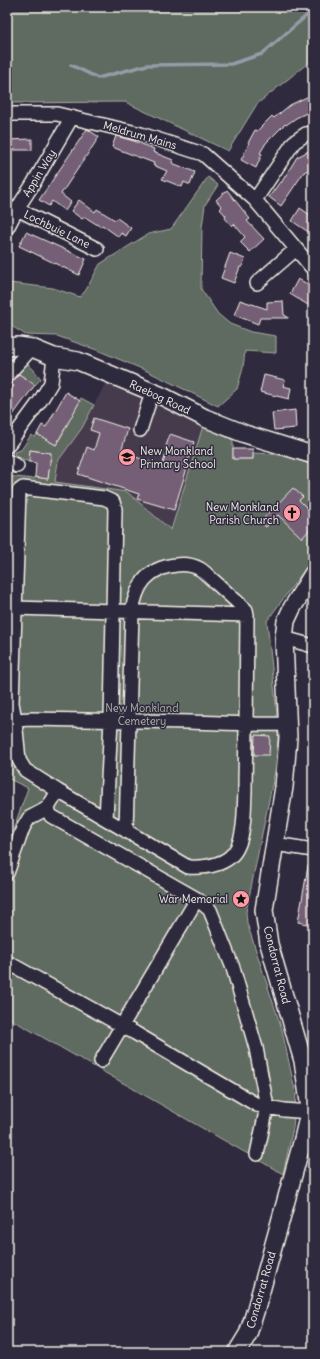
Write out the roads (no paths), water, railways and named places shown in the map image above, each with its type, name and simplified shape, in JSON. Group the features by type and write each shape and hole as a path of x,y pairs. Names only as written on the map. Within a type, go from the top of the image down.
{"main road":[{"name":"Raebog Road","path":"7,347 18,346 32,348 54,357 78,361 162,396 205,418 245,434 313,455"},
{"name":"Condorrat Road","path":"237,1352 248,1334 256,1310 310,1112 303,1061 269,944 264,910 284,787 288,724 284,638 286,621 292,608 313,574"}],"street":[{"name":"Meldrum Mains","path":"7,114 57,114 72,117 142,134 203,154 255,200 313,269"},
{"name":"Appin Way","path":"7,228 16,209 33,184 72,117"},
{"path":"255,200 294,142 306,134 313,133"},
{"name":"Lochbuie Lane","path":"16,209 97,249"},
{"path":"257,283 296,249"},
{"path":"7,375 32,348"},
{"path":"7,446 40,401 51,383 54,357"},
{"path":"140,430 152,393"},
{"path":"106,819 111,720 115,509 113,502 104,498 23,488 19,491 18,503 12,703 15,720 13,761 58,791 126,831 188,867 198,868 210,866 228,858 237,849 244,825 246,610 200,569 189,565 178,564 157,569 141,584 134,597 132,612 126,831"},
{"path":"15,608 247,615"},
{"path":"284,638 313,646"},
{"path":"15,720 130,720 288,724"},
{"path":"7,873 23,828 29,818 47,808 58,791"},
{"path":"47,808 51,816 197,899 210,910 233,968 256,1048 267,1107 256,1154"},
{"path":"275,844 313,850"},
{"path":"101,1062 197,899"},
{"path":"7,962 122,1026 257,1105 284,1110 310,1112"}],"waterway":[{"path":"71,65 98,78 147,65 231,64 262,54 313,10"}],"place":[{"name":"New Monkland Primary School","path":"127,457"},
{"name":"New Monkland Parish Church","path":"292,513"},
{"name":"War Memorial","path":"241,899"}],"park label":[{"name":"New Monkland Cemetery","path":"142,714"}]}
